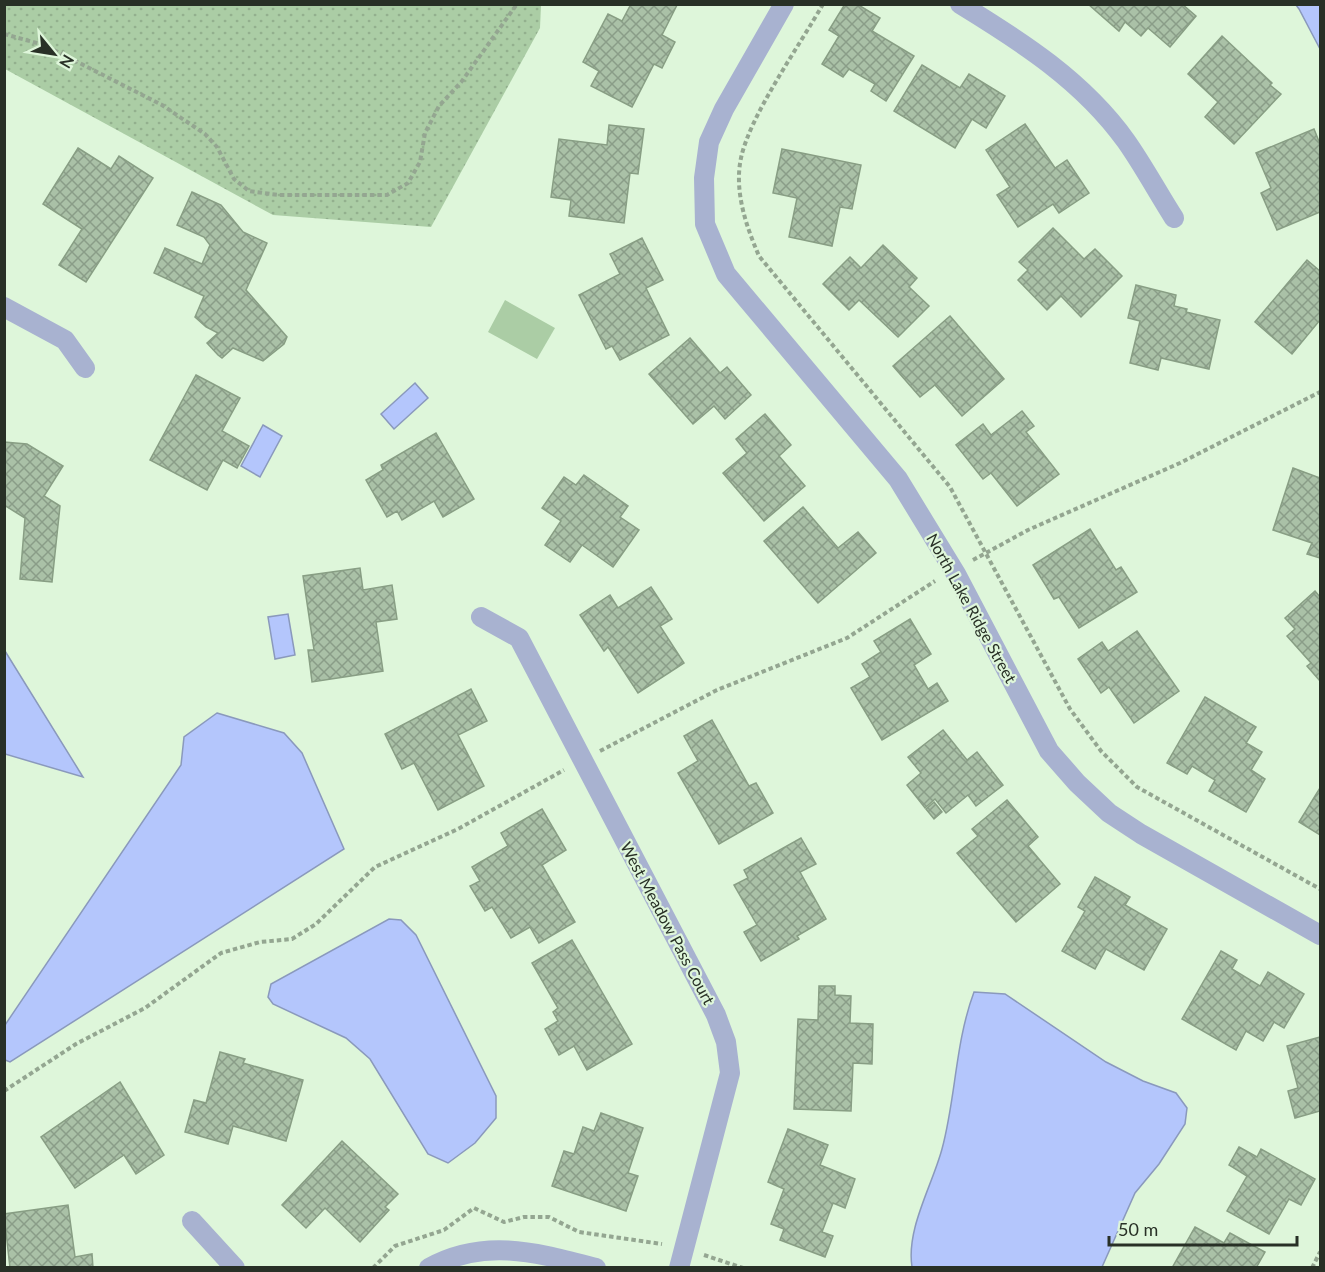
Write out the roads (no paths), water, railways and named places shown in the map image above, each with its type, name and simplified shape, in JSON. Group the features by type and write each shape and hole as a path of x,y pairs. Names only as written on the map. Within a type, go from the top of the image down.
{"street":[{"name":"North Lake Ridge Street","path":"784,4 724,109 709,142 704,178 705,224 726,274 898,479 954,570 1049,751 1077,783 1109,813 1141,834 1320,935"},
{"path":"960,4 1016,38 1068,77 1125,140 1174,218"},
{"path":"4,307 65,340 85,368"},
{"name":"West Meadow Pass Court","path":"481,617 519,638 710,1004 726,1042 730,1073 679,1268"},
{"path":"192,1221 235,1268"},
{"path":"429,1268 476,1252 506,1248 538,1253 596,1268"}],"water":[{"path":"1296,5 1320,5 1320,49 1299,9"},
{"path":"415,383 428,398 394,429 381,414"},
{"path":"263,425 282,436 260,477 241,466"},
{"path":"288,614 295,655 275,659 268,617"},
{"path":"5,651 83,777 5,754"},
{"path":"217,713 284,733 302,753 344,849 10,1062 5,1060 5,1025 181,765 184,737"},
{"path":"389,919 401,920 416,935 496,1096 496,1118 475,1143 448,1163 428,1154 370,1059 346,1038 273,1004 268,997 271,984"},
{"path":"974,992 1005,994 1106,1062 1143,1081 1176,1093 1187,1108 1185,1124 1159,1164 1135,1193 1102,1267 912,1267 911,1253 916,1223 942,1149 959,1050"}]}
